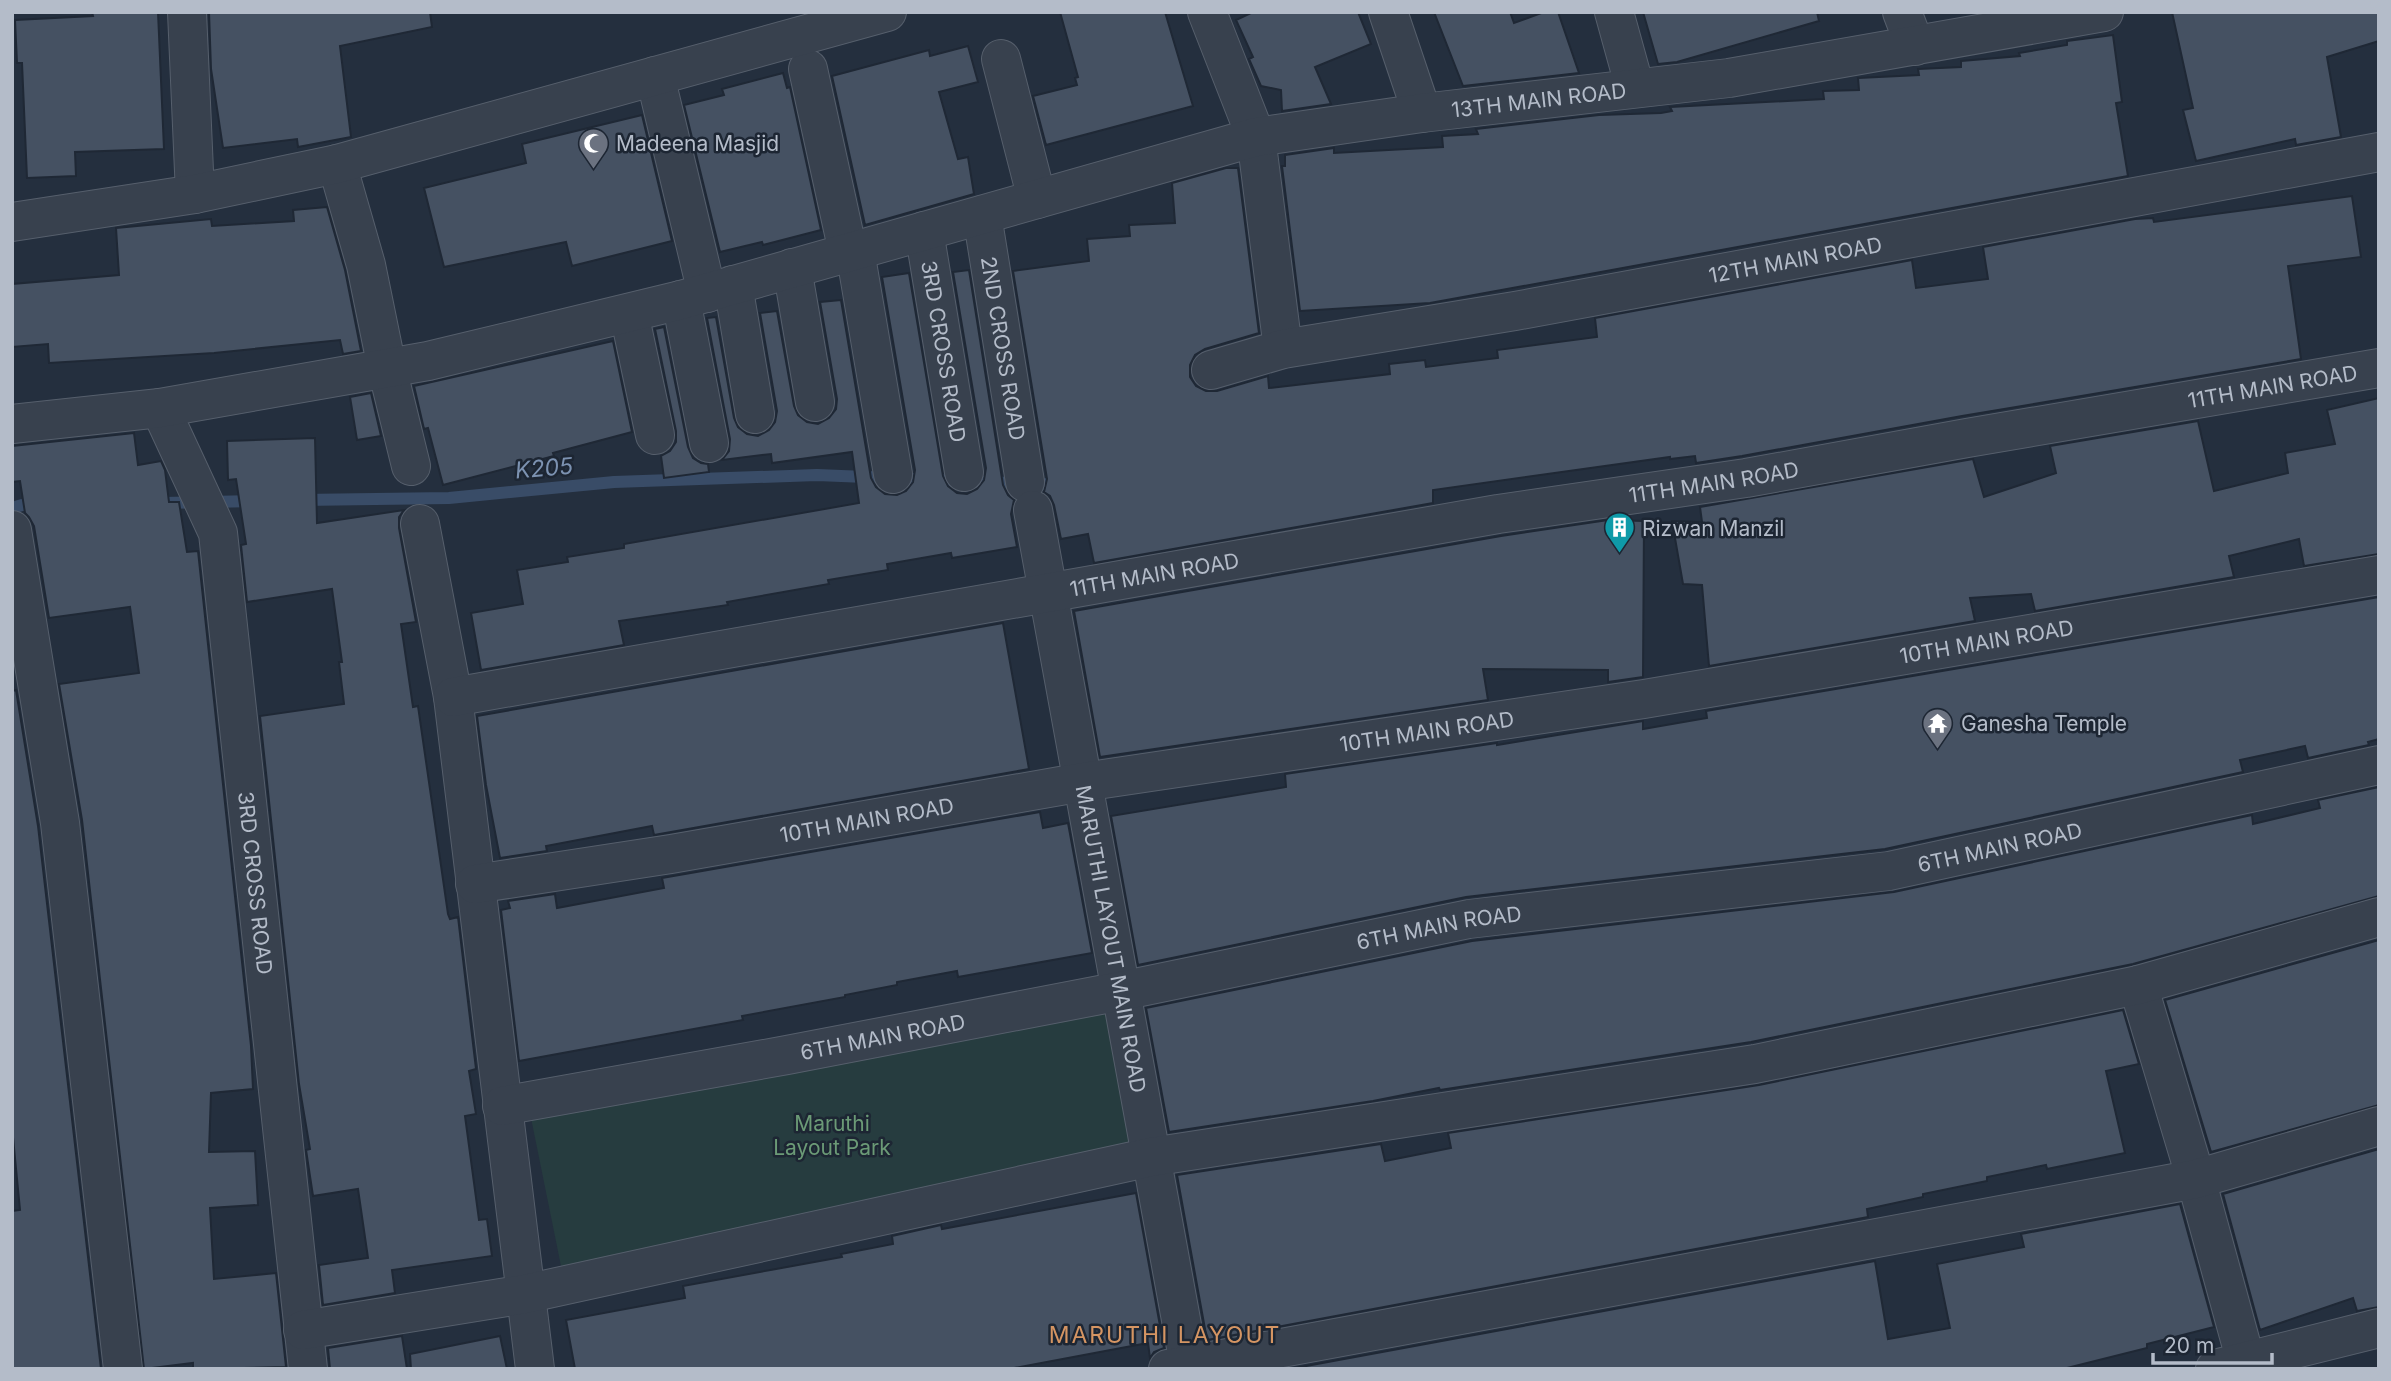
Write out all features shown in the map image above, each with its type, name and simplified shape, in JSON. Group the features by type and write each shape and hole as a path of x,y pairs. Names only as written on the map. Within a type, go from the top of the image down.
{"street":[{"path":"187,12 195,194"},
{"path":"12,222 195,194 337,164 887,12"},
{"path":"1207,12 1256,137 1283,349"},
{"path":"1388,12 1422,113"},
{"path":"1614,12 1635,88"},
{"name":"13TH MAIN ROAD","path":"12,424 160,408 428,361 707,293 1256,137 1422,113 1729,78 1908,29 2104,12"},
{"path":"1002,59 1037,199"},
{"path":"808,69 851,251 893,474"},
{"path":"656,76 707,293 755,414"},
{"name":"12TH MAIN ROAD","path":"1211,370 1283,349 1542,306 2379,152"},
{"path":"337,164 366,265 411,466"},
{"name":"2ND CROSS ROAD","path":"982,215 1029,496"},
{"name":"3RD CROSS ROAD","path":"924,231 964,472"},
{"path":"792,268 815,402"},
{"path":"707,293 709,443"},
{"path":"629,313 655,435"},
{"name":"11TH MAIN ROAD","path":"453,697 1498,514 1746,478 2379,368"},
{"name":"3RD CROSS ROAD","path":"160,408 218,533 309,1369"},
{"name":"MARUTHI LAYOUT MAIN ROAD","path":"1029,496 1151,1157 1182,1367"},
{"path":"421,524 453,697 534,1369"},
{"path":"12,530 60,823 123,1369"},
{"name":"10TH MAIN ROAD","path":"475,884 671,854 1083,782 1644,699 2379,575"},
{"name":"6TH MAIN ROAD","path":"502,1106 1121,991 1469,919 1889,871 2379,765"},
{"path":"303,1330 525,1294 1151,1157 1755,1064 2138,985 2379,917"},
{"path":"2138,985 2196,1179 2236,1367 2379,1328"},
{"path":"1182,1367 2196,1179 2379,1126"}],"green space":[{"name":"Maruthi Layout Park","path":"1104,1004 1134,1153 561,1266 531,1118"}],"building":[{"path":"92,12 158,12 164,149 75,152 76,176 27,178 22,63 17,63 15,20 93,16"},
{"path":"209,12 430,12 432,27 340,46 351,137 298,147 297,139 223,148 211,69"},
{"path":"1060,12 1165,12 1193,106 1046,145 1033,96 1077,85 1075,78 1078,77"},
{"path":"1253,12 1358,12 1371,44 1315,67 1331,104 1282,111 1281,90 1261,86 1249,59 1253,57 1236,20"},
{"path":"1434,12 1510,12 1514,23 1544,12 1558,12 1579,73 1463,86"},
{"path":"1643,12 1817,12 1819,21 1677,62 1658,64"},
{"path":"2172,12 2379,12 2379,41 2327,57 2341,137 2296,145 2295,139 2196,161 2183,110 2193,108"},
{"path":"2113,35 2122,102 2116,103 2128,176 1430,303 1300,311 1282,166 1285,166 1285,155 1334,148 1334,153 1443,147 1442,136 1478,134 1476,129 1599,115 1661,113 1672,111 1670,107 1824,99 1823,91 1859,90 1858,78 1919,75 1918,69 1961,67 1961,61 2020,56 2019,53 2067,45 2067,41"},
{"path":"968,46 978,82 939,92 958,159 968,157 974,194 865,225 832,76 929,50 930,56"},
{"path":"783,73 787,88 790,87 821,230 763,245 762,242 720,252 684,105 724,95 722,89"},
{"path":"642,115 672,241 572,266 566,242 444,267 424,188 526,163 522,144"},
{"path":"1226,168 1238,168 1259,333 1205,349 1195,355 1190,365 1190,377 1196,386 1206,391 1217,391 1268,376 1269,388 1390,374 1389,364 1425,360 1426,367 1498,358 1497,350 1597,337 1595,318 1912,260 1916,288 1988,279 1983,247 2135,219 2153,218 2154,222 2352,196 2361,257 2288,266 2301,359 1696,463 1695,456 1670,457 1433,490 1433,503 1094,563 1088,534 1061,539 1054,505 1050,496 1044,492 1047,479 1013,271 1089,261 1087,239 1130,236 1129,225 1175,223 1172,183"},
{"path":"327,207 345,270 361,351 343,354 340,340 214,353 49,363 48,344 12,347 12,284 119,275 116,228 211,219 212,226 294,221 293,210"},
{"path":"969,270 1003,485 1014,500 1011,514 1017,547 952,558 951,553 887,564 888,570 828,580 829,584 727,602 728,605 619,621 624,645 481,670 471,613 523,604 517,570 568,562 567,557 624,548 624,544 859,503 852,452 772,463 771,454 722,460 729,451 730,439 707,318 716,317 734,418 738,427 747,434 758,436 769,430 775,422 777,411 760,313 777,311 794,406 798,415 807,422 818,424 829,418 836,409 837,399 820,302 841,300 871,478 876,487 885,494 897,495 906,491 913,482 915,470 882,277 909,273 943,476 948,486 957,493 967,494 977,489 984,480 986,468 953,272"},
{"path":"664,327 688,447 693,458 708,464 709,472 664,478 661,456 670,451 676,442 676,431 655,329"},
{"path":"613,341 632,432 443,485 428,428 424,429 414,386"},
{"path":"371,393 381,436 357,440 350,397"},
{"path":"2379,398 2379,554 2304,566 2299,539 2229,556 2234,577 2035,611 2031,594 1970,598 1975,621 1709,666 1702,585 1683,584 1672,521 1702,522 1700,507 1973,459 1984,497 2056,473 2050,446 2198,421 2214,491 2288,473 2285,453 2335,444 2327,410"},
{"path":"134,433 138,465 161,461 165,470 169,502 179,502 187,552 198,551 251,1046 253,1089 211,1093 209,1152 255,1151 258,1205 210,1208 214,1279 276,1273 286,1367 193,1369 193,1363 144,1369 82,820 59,684 139,673 130,607 49,618 34,526 25,513 20,481 12,482 12,446"},
{"path":"315,438 317,523 404,510 399,517 399,528 416,622 401,624 413,707 418,706 448,914 450,919 458,917 476,1069 469,1071 476,1114 465,1116 479,1220 487,1219 492,1256 392,1270 395,1293 323,1305 319,1265 368,1258 358,1189 313,1196 306,1150 310,1149 299,1084 260,716 344,704 339,662 342,662 332,589 247,602 241,545 246,544 236,479 228,480 227,441"},
{"path":"1608,520 1644,521 1643,677 1608,682 1608,670 1483,669 1488,700 1100,757 1074,611 1501,536"},
{"path":"2379,597 2379,739 2368,742 2369,745 2308,758 2305,746 2240,760 2243,772 1885,849 1466,897 1138,965 1111,816 1286,787 1285,774 1497,745 1643,721 1643,729 1707,718 1706,711"},
{"path":"1003,623 1029,769 654,835 652,826 546,846 547,851 500,858 486,785 477,716"},
{"path":"16,690 38,826 101,1369 12,1369 12,1211 20,1210 12,1127 12,691"},
{"path":"2379,787 2379,896 2133,964 1751,1042 1440,1090 1439,1088 1373,1101 1169,1132 1146,1008 1472,941 1894,892 2252,815 2253,824 2320,808 2318,800"},
{"path":"1040,812 1043,828 1068,823 1092,953 958,977 957,971 897,982 897,985 845,997 742,1016 743,1020 519,1061 501,910 510,908 508,901 555,894 557,908 664,888 662,878"},
{"path":"2379,940 2379,1105 2211,1152 2165,1000"},
{"path":"2123,1010 2139,1064 2106,1071 2125,1153 2047,1169 2046,1165 1987,1177 1987,1181 1867,1209 1868,1217 1207,1340 1177,1175 1381,1144 1385,1161 1451,1148 1448,1133 1759,1085"},
{"path":"2379,1149 2379,1307 2357,1311 2353,1298 2260,1330 2223,1194"},
{"path":"1136,1193 1164,1348 1154,1352 1150,1358 1148,1343 1009,1369 575,1369 566,1320 685,1298 683,1286 842,1257 841,1254 893,1244 892,1236 941,1225 942,1229"},
{"path":"2180,1204 2214,1327 2147,1344 2147,1348 2063,1369 1290,1369 1875,1261 1888,1339 1950,1328 1937,1264 2024,1247 2021,1234"},
{"path":"402,1336 407,1369 330,1369 328,1348"},
{"path":"500,1336 507,1369 411,1369 410,1354"}],"waterway":[{"name":"K205","path":"301,500 449,498 614,482 817,475 1062,485"},
{"name":"K205","path":"164,503 255,501"},
{"name":"K205","path":"12,508 38,505"}],"place":[{"name":"Madeena Masjid","path":"593,170"},
{"name":"Rizwan Manzil","path":"1619,555"},
{"name":"Ganesha Temple","path":"1938,750"}],"district":[{"name":"MARUTHI LAYOUT","path":"1165,1335"}]}
